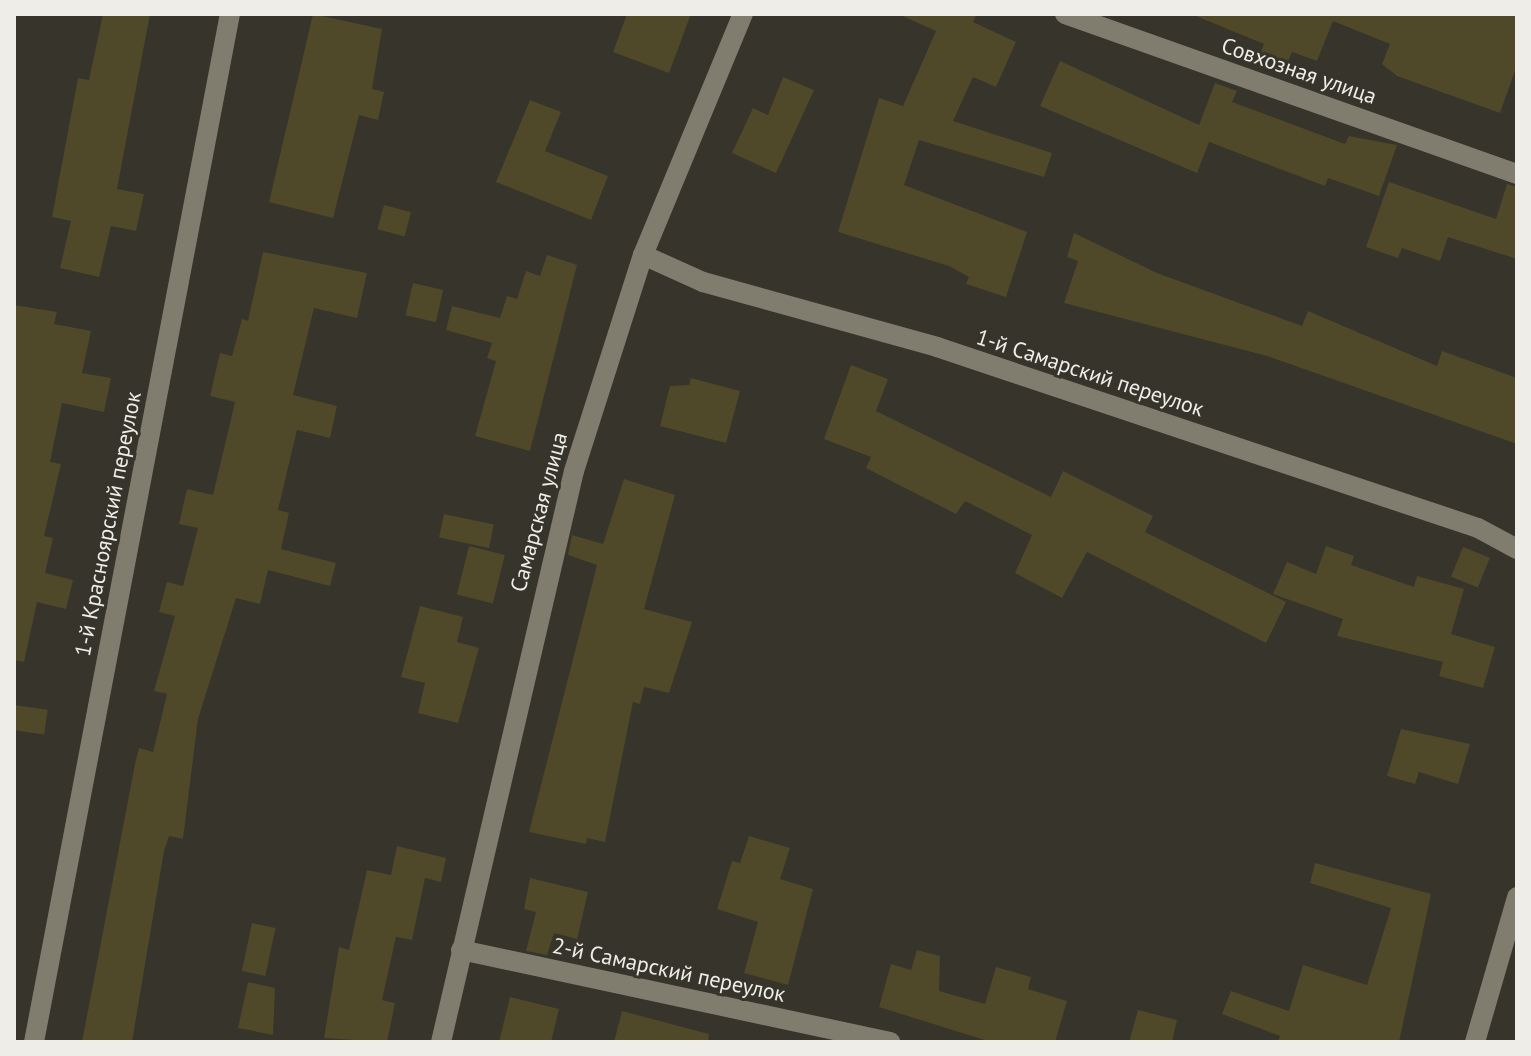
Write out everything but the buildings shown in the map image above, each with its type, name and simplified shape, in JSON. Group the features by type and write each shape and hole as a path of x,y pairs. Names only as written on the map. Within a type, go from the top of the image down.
{"street":[{"name":"1-й Красноярский переулок","path":"34,1042 230,14"},
{"name":"Самарская улица","path":"441,1042 556,534 643,255 743,14"},
{"name":"Совхозная улица","path":"1065,14 1517,174"},
{"name":"1-й Самарский переулок","path":"643,255 703,282 937,347 1448,518 1517,549"},
{"path":"1475,1042 1517,897"},
{"name":"2-й Самарский переулок","path":"461,950 890,1042"}]}
